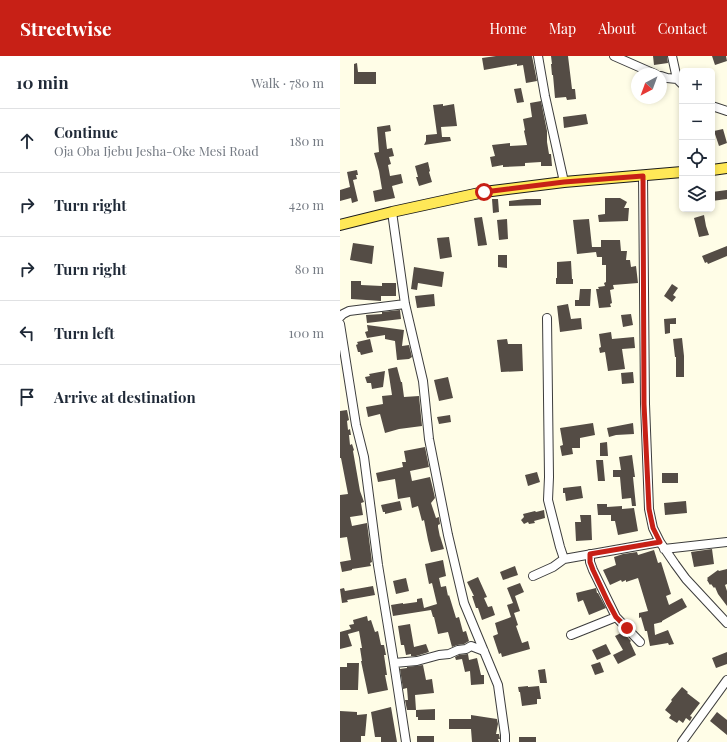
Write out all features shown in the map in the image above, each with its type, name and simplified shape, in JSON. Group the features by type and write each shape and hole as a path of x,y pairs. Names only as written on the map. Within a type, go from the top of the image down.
{"main road":[{"path":"715,170 727,168"},
{"path":"340,225 484,192 564,182 679,172"}],"street":[{"path":"538,56 545,96 564,182"},
{"path":"614,56 641,68"},
{"path":"667,78 679,81 672,56"},
{"path":"715,107 727,111"},
{"path":"643,176 644,404 649,509 653,528 662,545 686,579 727,623"},
{"path":"392,212 405,304 422,381 429,439 448,535 464,602 498,686 505,742"},
{"path":"340,317 349,311 405,304"},
{"path":"547,318 548,500 564,559"},
{"path":"340,324 356,425 364,457 378,565 406,742"},
{"path":"533,576 553,567 564,559 590,554 662,545 727,542"},
{"path":"590,554 590,562 593,570 616,617 640,642"},
{"path":"571,635 616,617"},
{"path":"394,663 417,661 449,654 471,646 484,651"},
{"path":"682,742 727,680"}],"building":[{"path":"496,56 532,56 537,81 526,83 523,65 517,66 517,64 484,70 482,58"},
{"path":"551,56 568,56 572,89 575,89 576,99 567,100 566,97 555,98"},
{"path":"653,56 667,56 668,63 654,65"},
{"path":"712,56 726,56 727,61 715,65"},
{"path":"357,63 358,72 376,72 376,84 354,84 354,64"},
{"path":"521,88 524,102 517,103 514,89"},
{"path":"541,101 552,166 541,166 541,162 525,163 525,166 503,167 503,165 492,167 490,157 495,156 492,145 510,143 510,146 527,145 523,119 532,117 530,103"},
{"path":"443,104 443,106 454,104 457,126 441,127 442,137 450,137 451,141 424,145 426,135 437,134 433,105"},
{"path":"586,114 588,124 564,128 563,117"},
{"path":"390,125 391,131 385,132 387,149 392,148 394,156 389,157 391,164 388,165 390,176 401,174 403,183 392,186 395,198 375,202 373,191 382,189 374,153 379,152 377,127"},
{"path":"723,129 727,143 719,146 715,131"},
{"path":"428,162 432,182 419,186 415,166"},
{"path":"357,170 357,179 353,180 358,201 352,203 351,198 340,201 340,190 350,187 347,172"},
{"path":"727,190 727,199 715,201 715,192"},
{"path":"605,198 620,198 627,202 624,208 629,208 628,221 599,222 598,215 605,214"},
{"path":"492,199 498,199 499,212 493,213"},
{"path":"541,199 541,205 509,206 509,201"},
{"path":"704,215 709,235 699,237 694,218"},
{"path":"482,217 487,245 478,246 474,218"},
{"path":"507,219 508,239 499,240 497,220"},
{"path":"589,219 592,247 601,247 601,240 620,240 621,251 627,251 626,260 630,260 631,267 636,266 638,283 613,285 614,289 610,290 612,303 610,304 611,307 599,308 596,289 599,289 598,287 605,286 604,283 606,282 606,265 602,265 602,257 597,257 596,252 577,254 573,220"},
{"path":"449,237 452,257 440,259 437,238"},
{"path":"353,243 374,246 372,264 350,260"},
{"path":"727,246 727,256 708,264 707,262 705,263 702,256"},
{"path":"498,255 507,255 507,268 498,267"},
{"path":"571,261 573,284 556,284 557,262"},
{"path":"414,267 444,272 442,287 418,283 417,290 411,289"},
{"path":"351,281 361,281 361,285 382,286 382,283 396,283 396,296 381,296 381,301 351,299"},
{"path":"672,284 678,288 673,295 676,297 672,302 664,296"},
{"path":"580,289 591,289 590,306 575,306 575,300 579,300"},
{"path":"434,294 435,306 417,308 415,296"},
{"path":"568,304 571,319 581,318 582,329 560,332 557,306"},
{"path":"400,310 401,319 367,323 366,315 382,314 382,312"},
{"path":"631,314 633,325 623,327 621,315"},
{"path":"676,318 676,324 670,324 670,333 665,334 664,319"},
{"path":"367,325 404,330 402,346 409,345 412,357 409,359 397,360 395,341 385,339 385,335 367,338 365,332 368,331"},
{"path":"611,332 612,339 634,337 635,348 622,349 625,369 608,371 605,352 600,353 599,348 601,347 599,334"},
{"path":"682,338 684,377 676,377 676,357 673,339"},
{"path":"370,339 373,352 361,355 360,352 358,352 356,345 358,344 357,342"},
{"path":"507,339 508,344 522,344 523,371 501,372 497,340"},
{"path":"397,367 402,382 404,397 419,396 422,426 399,429 385,433 380,414 368,417 366,407 383,404 382,396 392,395 388,369"},
{"path":"385,371 383,387 372,389 371,383 367,383 365,377 370,376 369,374"},
{"path":"633,372 634,383 622,384 621,373"},
{"path":"448,377 453,398 439,401 434,380"},
{"path":"347,410 349,420 347,421 348,430 350,429 351,435 349,435 350,445 352,444 354,450 360,491 364,502 361,503 363,515 350,517 352,526 367,523 372,562 370,563 371,566 342,572 340,562 351,560 347,537 340,538 340,495 348,494 340,458 340,411"},
{"path":"450,415 451,422 439,424 437,417"},
{"path":"593,423 595,435 580,438 580,448 572,448 573,454 562,456 560,446 563,445 560,428"},
{"path":"633,423 634,434 609,437 607,428"},
{"path":"607,442 608,456 600,456 600,443"},
{"path":"425,447 429,467 410,471 412,481 430,477 435,498 431,503 436,518 439,517 440,524 438,527 444,549 431,552 424,520 422,521 418,506 412,508 410,497 398,499 395,479 378,482 376,473 403,467 402,462 406,462 404,451"},
{"path":"632,455 635,477 633,477 636,506 632,506 631,498 622,499 620,477 613,477 613,470 621,470 619,457"},
{"path":"596,460 603,460 605,481 598,481"},
{"path":"537,472 540,482 528,486 525,475"},
{"path":"662,473 678,473 678,483 662,483"},
{"path":"581,486 583,498 566,501 563,488"},
{"path":"400,501 402,510 385,514 385,512 383,512 381,505"},
{"path":"686,501 687,513 665,515 664,503"},
{"path":"597,504 607,504 607,507 622,506 622,509 634,508 638,531 618,535 615,521 611,521 611,515 598,515"},
{"path":"544,510 545,518 534,521 535,523 529,524 528,522 524,524 521,520 524,517 523,514"},
{"path":"580,515 591,515 592,540 576,541 575,522 581,522"},
{"path":"712,549 714,564 694,567 691,552"},
{"path":"654,550 658,563 661,562 671,594 666,596 669,605 682,598 687,607 662,622 654,624 655,635 668,630 674,644 669,645 668,643 650,646 647,631 645,631 641,617 639,618 639,613 648,611 638,578 626,582 626,580 622,582 621,580 610,585 603,570 616,565 614,557 637,552 638,555"},
{"path":"443,560 446,576 439,578 441,587 446,586 456,618 459,617 463,632 466,631 469,641 452,647 448,632 438,634 431,610 393,616 391,605 417,602 417,599 422,598 424,608 437,604 432,583 429,584 425,564"},
{"path":"515,566 518,575 503,580 500,572"},
{"path":"727,569 727,584 725,585 727,591 727,606 718,594 715,587 714,588 711,584 710,585 707,578 718,570"},
{"path":"478,577 487,597 484,598 488,607 492,606 495,615 482,620 472,596 474,596 467,582"},
{"path":"406,578 409,591 396,594 393,581"},
{"path":"520,583 524,592 515,596 520,611 514,613 518,625 516,626 522,643 528,641 530,649 502,657 501,653 499,654 493,636 498,634 495,623 511,617 507,605 513,603 507,588"},
{"path":"373,586 375,595 347,600 348,602 342,603 340,589 344,588 345,591"},
{"path":"596,588 597,593 606,608 589,615 583,600 578,602 576,593"},
{"path":"367,616 368,621 371,620 375,632 378,631 381,645 384,645 387,675 385,675 388,690 368,694 361,661 360,648 362,648 359,631 348,634 352,646 340,649 340,632 351,629 349,625 354,624 353,620"},
{"path":"410,624 414,647 426,644 429,652 416,656 411,656 411,654 406,655 404,645 401,645 398,626"},
{"path":"623,632 631,641 630,642 636,655 618,664 613,655 623,650 615,636"},
{"path":"606,644 611,654 597,660 592,650"},
{"path":"727,652 727,664 716,668 712,658"},
{"path":"468,654 469,660 477,658 481,675 484,675 484,684 471,685 470,671 465,672 462,659 456,660 455,657 459,655"},
{"path":"600,662 604,672 595,675 591,665"},
{"path":"347,663 359,663 358,690 340,690 340,667 347,667"},
{"path":"423,665 426,680 432,679 434,693 415,695 416,710 407,710 405,700 408,700 407,688 403,689 400,669"},
{"path":"545,669 547,683 540,683 538,670"},
{"path":"539,686 541,699 537,699 537,704 522,706 518,687"},
{"path":"682,687 700,703 690,716 692,717 690,721 686,718 683,723 679,720 677,723 669,718 671,715 665,710"},
{"path":"391,707 397,742 381,742 381,737 375,737 371,712"},
{"path":"435,709 435,720 418,720 418,717 416,717 416,710"},
{"path":"340,711 357,712 357,715 367,714 365,736 361,736 361,742 340,742"},
{"path":"717,712 727,720 727,735 710,721"},
{"path":"471,715 497,719 498,724 496,734 499,734 499,742 472,742 471,729 449,729 449,719 471,719"},
{"path":"417,736 434,736 434,742 417,742"},
{"path":"519,737 536,737 536,742 519,742"}],"route":[{"path":"484,192 564,182 643,176 644,404 649,509 653,528 660,542 590,554 590,562 608,602 616,617 627,628"}]}
